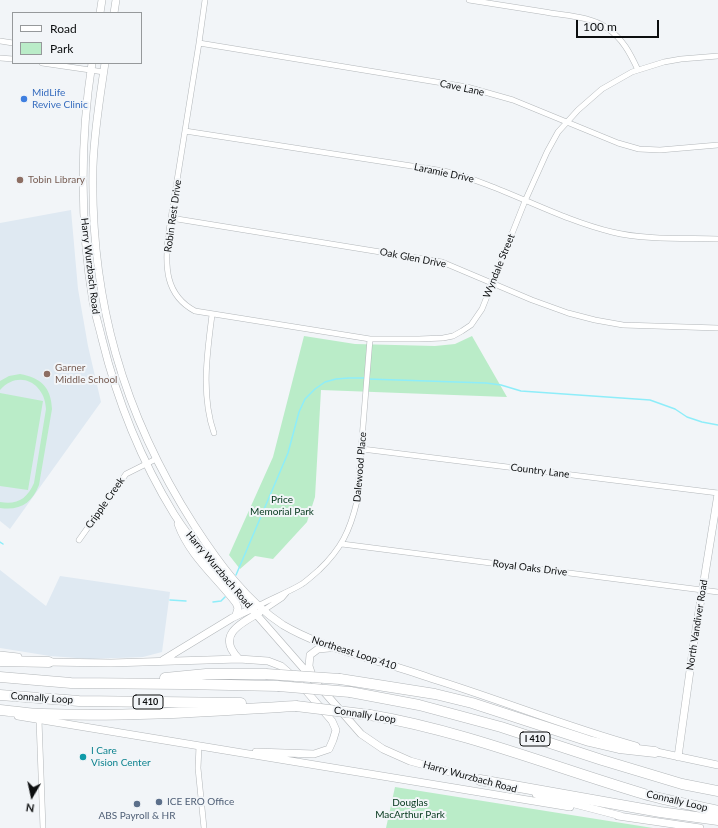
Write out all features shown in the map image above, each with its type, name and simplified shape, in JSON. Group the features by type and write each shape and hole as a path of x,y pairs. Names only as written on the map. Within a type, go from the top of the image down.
{"highway":[{"path":"0,661 49,662"},
{"path":"114,683 206,674 266,674 340,679 435,694 472,703 589,741 619,748 655,752"},
{"name":"Connally Loop","path":"0,677 71,683 278,686 350,692 426,706 501,727 602,760 674,781 718,791"},
{"name":"Connally Loop","path":"0,695 79,701 224,703 296,706 370,715 470,738 645,794 674,802 718,811"},
{"path":"0,710 41,714 103,714 181,712 296,706"},
{"path":"480,780 660,812 718,820"}],"main road":[{"path":"100,12 102,0"},
{"path":"114,12 116,0"},
{"name":"Harry Wurzbach Road","path":"105,64 95,146 94,222 100,282 110,336 117,362 134,411 156,459 166,478 213,554 315,682 361,734 383,749 410,761 621,816"},
{"name":"Harry Wurzbach Road","path":"91,66 84,146 83,210 93,302 108,365 118,396 146,463 174,513 202,553 257,610"},
{"name":"North Vandiver Road","path":"678,757 694,642 718,494"},
{"path":"174,513 181,533 190,547 236,603 238,608 236,615"},
{"path":"162,661 236,615 257,610"},
{"path":"239,659 231,649 229,639 235,628 257,610"},
{"name":"Northeast Loop 410","path":"257,610 312,640 436,679 622,742 655,752 718,765"},
{"path":"315,682 309,666 310,655 318,649 334,647"},
{"path":"0,655 49,662 111,663 239,659 268,661 281,666 296,679 332,721 336,730 329,748 314,754 225,750"},
{"path":"0,713 700,828"}],"street":[{"name":"Robin Rest Drive","path":"205,0 200,44 167,249 168,275 172,288 178,299 195,311 212,315"},
{"path":"469,0 582,18 601,25 623,42 631,54 638,70"},
{"path":"0,41 12,43"},
{"name":"Cave Lane","path":"200,44 467,87 514,100 618,143 639,149 660,150 718,145"},
{"name":"Wyndale Street","path":"212,315 370,339 431,339 453,336 470,324 482,309 525,201 558,132 589,99 616,80 638,70 669,61 718,56"},
{"path":"0,58 12,59"},
{"path":"58,64 91,66 104,72"},
{"name":"Laramie Drive","path":"186,131 468,176 559,215 613,232 644,236 718,239"},
{"path":"84,146 95,146"},
{"path":"84,167 94,166"},
{"name":"Oak Glen Drive","path":"171,218 436,260 568,313 595,320 638,326 718,328"},
{"path":"87,253 96,252"},
{"path":"212,315 209,339 207,394 211,424 214,433"},
{"name":"Dalewood Place","path":"257,610 282,598 287,592 303,583 313,575 332,557 342,544 350,526 357,502 370,339"},
{"path":"108,365 117,362"},
{"name":"Country Lane","path":"362,449 718,494"},
{"name":"Cripple Creek","path":"80,540 123,477 134,469 156,459"},
{"name":"Royal Oaks Drive","path":"342,544 718,592"},
{"path":"39,720 43,828"},
{"path":"199,746 198,768 204,828"}],"shaded area":[{"name":"Garner Middle School","path":"71,210 78,289 88,346 101,402 10,529 0,521 0,223"},
{"path":"0,570 46,606 60,576 170,592 162,652 143,657 90,659 50,656 0,648"}],"green space":[{"name":"Price Memorial Park","path":"304,336 355,344 435,346 455,344 472,336 507,397 321,390 315,497 307,522 273,559 255,556 240,569 229,555 273,457"},
{"path":"20,374 34,378 44,385 50,395 52,409 39,485 33,497 29,501 19,507 7,509 0,508 0,502 12,503 21,500 25,497 34,483 46,409 45,400 41,392 30,382 15,380 0,390 0,381 9,376"},
{"path":"0,393 43,401 28,490 0,486"},
{"name":"Douglas MacArthur Park","path":"395,787 653,828 386,828"}],"waterway":[{"path":"236,575 288,453 299,412 305,399 325,382 336,379 364,378"},
{"path":"368,379 486,383 501,385 521,391 650,400 675,409 687,417 718,425"},
{"path":"213,602 221,601 225,597"},
{"path":"170,600 186,601"}],"place":[{"name":"MidLife Revive Clinic","path":"24,99"},
{"name":"Tobin Library","path":"20,180"},
{"name":"Garner Middle School","path":"47,374"},
{"name":"I Care Vision Center","path":"83,757"},
{"name":"ICE ERO Office","path":"159,802"},
{"name":"ABS Payroll & HR","path":"137,804"}]}
